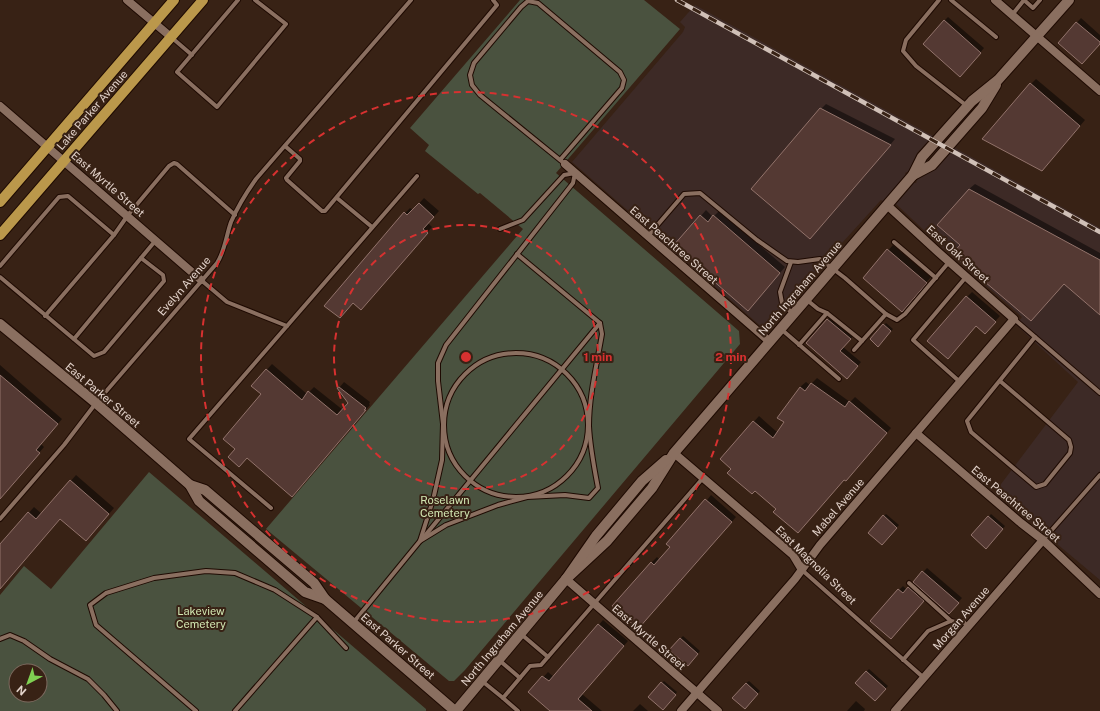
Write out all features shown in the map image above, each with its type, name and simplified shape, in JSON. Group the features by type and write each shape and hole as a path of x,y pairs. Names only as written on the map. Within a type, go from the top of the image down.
{"main road":[{"name":"Lake Parker Avenue","path":"0,202 174,0"},
{"name":"Lake Parker Avenue","path":"0,235 203,0"}],"street":[{"path":"127,0 171,37"},
{"path":"995,0 1100,91"},
{"name":"North Ingraham Avenue","path":"456,711 566,580 596,536 642,481 674,453 913,175 922,157 972,100 998,80 1069,0"},
{"name":"North Ingraham Avenue","path":"913,175 932,165 982,108 998,80"},
{"name":"East Myrtle Street","path":"0,106 201,280"},
{"name":"East Peachtree Street","path":"563,162 770,342"},
{"name":"East Oak Street","path":"887,205 1014,319"},
{"name":"Mabel Avenue","path":"681,711 795,579 820,545 1014,319"},
{"name":"East Parker Street","path":"0,324 96,403 190,485 199,501 305,592 325,599 456,711"},
{"name":"East Peachtree Street","path":"916,433 1043,540 1100,594"},
{"name":"East Magnolia Street","path":"674,453 793,555 802,570"},
{"name":"Morgan Avenue","path":"895,711 1043,540"},
{"name":"East Myrtle Street","path":"566,580 718,711"}],"lane":[{"path":"238,0 177,72 217,107 286,24 255,0"},
{"name":"Evelyn Avenue","path":"0,519 64,445 96,403 222,256 235,215 245,194 256,179 412,0"},
{"path":"285,146 300,159 286,178 287,180 322,212 326,212 497,5 493,0"},
{"path":"939,0 906,40 903,51 916,66 967,106"},
{"path":"951,0 996,38"},
{"path":"1012,16 1024,0 1034,8 1040,0"},
{"path":"528,1 538,3 620,72 624,80 622,88 563,162 480,95 472,85 470,75 474,63 521,7 528,1"},
{"path":"171,37 192,55"},
{"path":"45,316 114,235 169,166 174,163 235,215"},
{"path":"500,228 523,220 564,176 576,173"},
{"path":"420,541 442,460 443,424 447,401 458,380 475,364 496,355 519,352 542,357 563,369 577,385 586,405 593,463 598,488 589,498 565,495 507,497 487,492 470,481 455,465 446,446 443,424 438,381 438,363 446,345 573,183 576,173"},
{"path":"271,508 189,439 417,176"},
{"path":"648,236 684,194 700,193 757,240 786,261 798,262 820,259 886,314 897,320 905,314 950,262"},
{"path":"0,266 59,197 68,196 114,235"},
{"path":"337,198 372,227"},
{"path":"74,339 156,240"},
{"path":"894,242 936,278"},
{"path":"420,541 446,525 498,505 547,492 564,481 577,465 586,447 590,404 602,334 600,323 517,254"},
{"path":"0,276 45,316 94,356 104,352 164,281 163,275 141,258"},
{"path":"791,262 780,292 782,303 794,314"},
{"path":"960,382 913,340 966,277"},
{"path":"201,280 227,302 287,326"},
{"path":"806,300 818,309 827,313 862,341"},
{"path":"799,345 827,313"},
{"path":"854,350 886,314"},
{"path":"1014,319 1100,393"},
{"path":"352,623 600,323"},
{"path":"781,329 839,379"},
{"path":"1000,381 1069,440 1071,447 1070,453 1045,484 1041,486 1036,487 971,432 966,421 1036,338"},
{"path":"1043,540 1100,475"},
{"path":"503,698 530,666 541,665 704,478"},
{"name":"East Magnolia Street","path":"802,570 852,616 924,678"},
{"path":"196,711 96,625 90,604 106,593 154,578 206,571 235,573 275,590 317,617 346,648"},
{"path":"909,583 951,621 960,623 963,622 968,627"},
{"path":"235,711 317,617"},
{"path":"903,660 928,631 951,621"},
{"path":"521,634 548,657"},
{"path":"0,639 10,635 24,642 50,659 88,679 117,711"},
{"path":"499,660 520,678"},
{"path":"482,681 518,711"}],"shaded area":[{"path":"695,5 933,136 917,153 909,171 905,173 906,175 883,201 881,200 764,329 572,162 683,32 685,27 680,22"},
{"path":"955,148 1100,228 1100,580 995,492 1078,382 1016,325 1022,317 943,248 896,204 914,183 916,183 917,180 936,169"}],"green space":[{"name":"Roselawn Cemetery","path":"520,0 644,0 680,29 556,173 739,331 740,344 465,670 454,681 449,681 266,529 523,229 480,193 478,194 425,151 429,145 410,128"},
{"name":"Lakeview Cemetery","path":"149,472 426,709 426,711 0,711 0,595 24,566 51,589"}],"building":[{"path":"944,20 981,53 960,77 923,44"},
{"path":"1076,22 1100,42 1100,44 1082,64 1058,43"},
{"path":"1030,83 1080,126 1042,171 982,139"},
{"path":"820,108 891,145 810,239 751,189"},
{"path":"969,189 1100,260 1100,315 1064,284 1031,321 952,254 960,245 937,225"},
{"path":"419,203 434,217 423,229 428,233 361,310 353,303 340,318 324,306 404,212 407,215"},
{"path":"700,215 708,222 713,215 780,273 748,311 673,246"},
{"path":"887,249 927,283 902,312 863,278"},
{"path":"966,296 996,322 985,334 976,326 948,359 927,341"},
{"path":"827,319 851,339 840,351 858,366 847,379 806,343"},
{"path":"883,324 891,331 878,347 870,339"},
{"path":"266,369 302,400 308,391 337,415 348,403 337,388 339,387 366,408 364,410 366,410 292,497 247,458 239,467 228,457 235,449 223,439 261,394 251,386"},
{"path":"0,375 58,424 36,450 40,453 0,499"},
{"path":"811,383 845,407 849,401 887,433 846,481 844,480 798,533 773,512 776,509 755,491 752,494 727,473 731,469 720,459 753,421 773,438 784,422 777,418 800,387 805,391"},
{"path":"70,480 109,514 86,541 60,519 0,589 0,544 28,512 36,519"},
{"path":"705,499 732,522 638,629 612,606 651,562 654,565 670,547 666,544"},
{"path":"883,515 897,528 882,545 868,533"},
{"path":"988,516 1003,529 986,549 971,535"},
{"path":"922,571 959,603 949,614 913,582"},
{"path":"908,587 924,601 891,639 870,621 898,589 903,593"},
{"path":"598,624 624,646 578,699 592,711 550,711 528,692 542,676 549,681"},
{"path":"680,638 698,654 688,666 669,650"},
{"path":"866,671 886,689 875,701 855,683"},
{"path":"661,682 676,695 663,710 648,697"},
{"path":"746,683 758,694 745,709 732,698"}],"railway":[{"path":"677,0 1100,232"}]}
